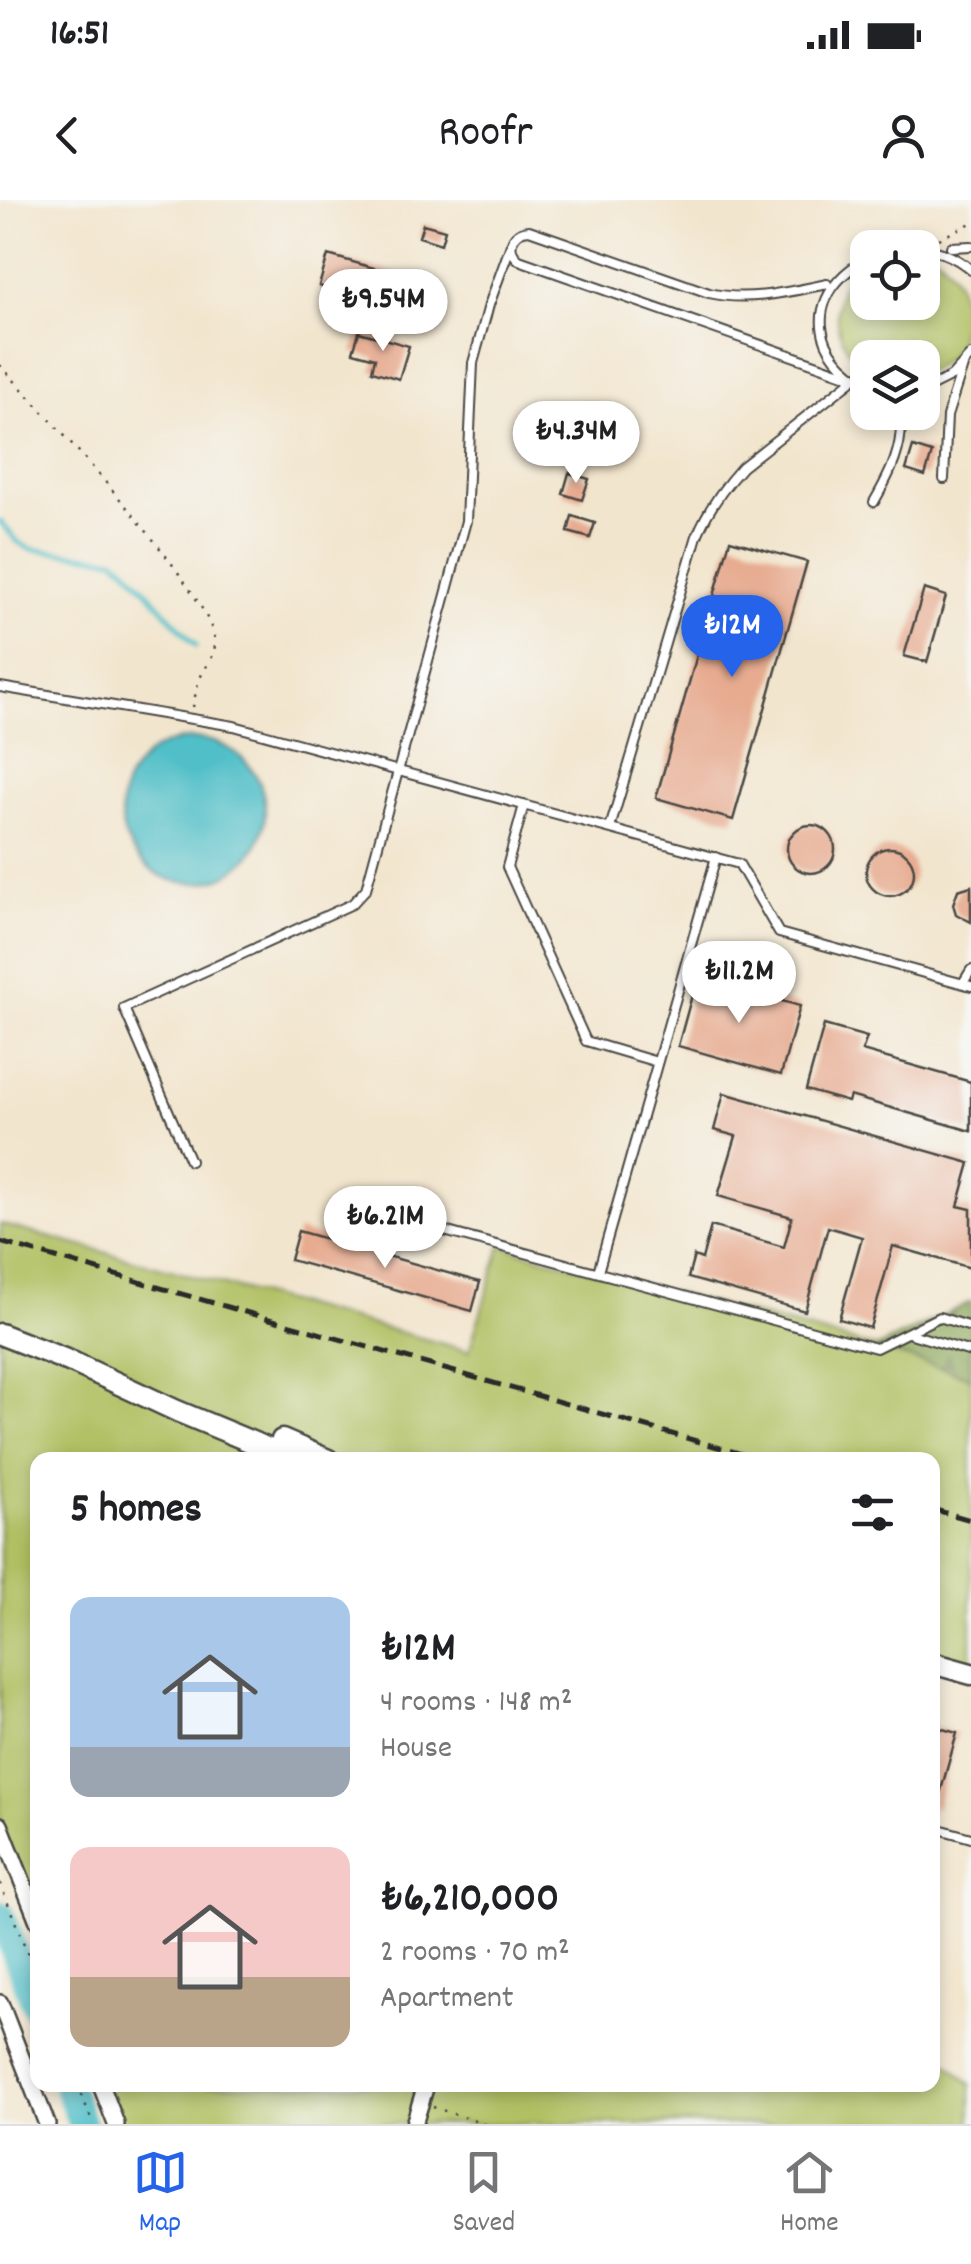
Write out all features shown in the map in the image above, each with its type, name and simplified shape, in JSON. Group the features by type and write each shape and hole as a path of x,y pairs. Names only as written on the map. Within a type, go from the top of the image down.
{"street":[{"path":"0,1334 276,1452"},
{"path":"74,1363 164,1392 309,1452"},
{"path":"940,1665 971,1674"},
{"path":"940,1678 971,1688"},
{"path":"0,1826 30,1901"},
{"path":"0,2002 4,2024 30,2084"},
{"path":"33,2092 47,2124"},
{"path":"104,2092 116,2124"},
{"path":"414,2124 424,2092"}],"lane":[{"path":"190,1162 124,1008 352,904 366,889 466,521 474,363 489,304 512,242 521,230 529,230 720,296 757,296 827,284"},
{"path":"940,241 971,270"},
{"path":"512,242 514,256 519,260 850,376"},
{"path":"950,247 971,246"},
{"path":"489,304 504,270 519,260"},
{"path":"834,271 823,299 824,329 834,356 850,373"},
{"path":"940,384 971,355"},
{"path":"944,478 947,416 963,366"},
{"path":"610,828 696,536 705,517 742,467 850,382"},
{"path":"874,502 888,478 900,430"},
{"path":"0,687 234,726 716,857 739,864 779,933 967,984 971,970"},
{"path":"524,805 507,867 586,1041 658,1062"},
{"path":"598,1272 716,857"},
{"path":"337,1202 876,1348 939,1317 971,1327"},
{"path":"906,1333 971,1352"},
{"path":"940,1830 971,1838"}],"path":[{"path":"940,239 971,223"},
{"path":"0,365 130,511 202,606 215,641 190,719"},
{"path":"0,1882 30,1959"},
{"path":"81,2092 92,2124"},
{"path":"420,2103 484,2124"}],"green space":[{"path":"940,259 960,290 963,319 956,348 940,363 940,340 850,340 850,351 838,327 839,296 850,274 850,320 940,320"},
{"path":"0,1224 469,1351 501,1246 971,1377 971,1674 940,1665 940,1452 30,1452 30,1903 0,1826"},
{"path":"971,1302 971,1377 876,1348"},
{"path":"940,2057 971,2084 971,2124 116,2124 104,2092 940,2092"}],"water":[{"path":"193,739 221,744 244,760 260,783 265,811 260,839 244,862 221,878 193,883 165,878 142,862 126,839 121,811 126,783 142,760 165,744"}],"building":[{"path":"423,224 445,230 441,244 419,237"},
{"path":"328,255 427,283 418,315 319,286"},
{"path":"359,332 409,346 399,379 372,371 375,358 353,352"},
{"path":"913,447 932,453 925,476 906,470"},
{"path":"569,473 589,479 582,500 563,494"},
{"path":"572,516 595,523 590,538 568,532"},
{"path":"730,540 807,562 733,820 656,798"},
{"path":"924,589 946,596 927,662 904,656"},
{"path":"811,825 828,832 835,849 828,866 811,873 794,866 787,849 794,832"},
{"path":"890,848 907,855 914,872 907,889 890,896 873,889 866,872 873,855"},
{"path":"971,886 971,922 956,914 953,904 958,890"},
{"path":"697,977 800,1006 781,1075 678,1046"},
{"path":"824,1025 867,1037 862,1051 971,1082 971,1131 850,1096 848,1102 806,1090"},
{"path":"724,1093 970,1163 958,1206 971,1209 971,1268 893,1246 870,1328 839,1319 862,1237 828,1227 805,1311 688,1278 694,1256 702,1259 711,1226 784,1247 792,1217 718,1196 736,1136 714,1130"},
{"path":"298,1231 480,1282 472,1311 290,1260"},
{"path":"940,1728 957,1733 940,1794"}],"waterway":[{"path":"0,521 18,542 30,549 115,559 196,646"},
{"path":"0,1915 30,1991"},
{"path":"70,2092 82,2124"}],"railway":[{"path":"0,1242 735,1452"},
{"path":"940,1511 971,1520"}]}
